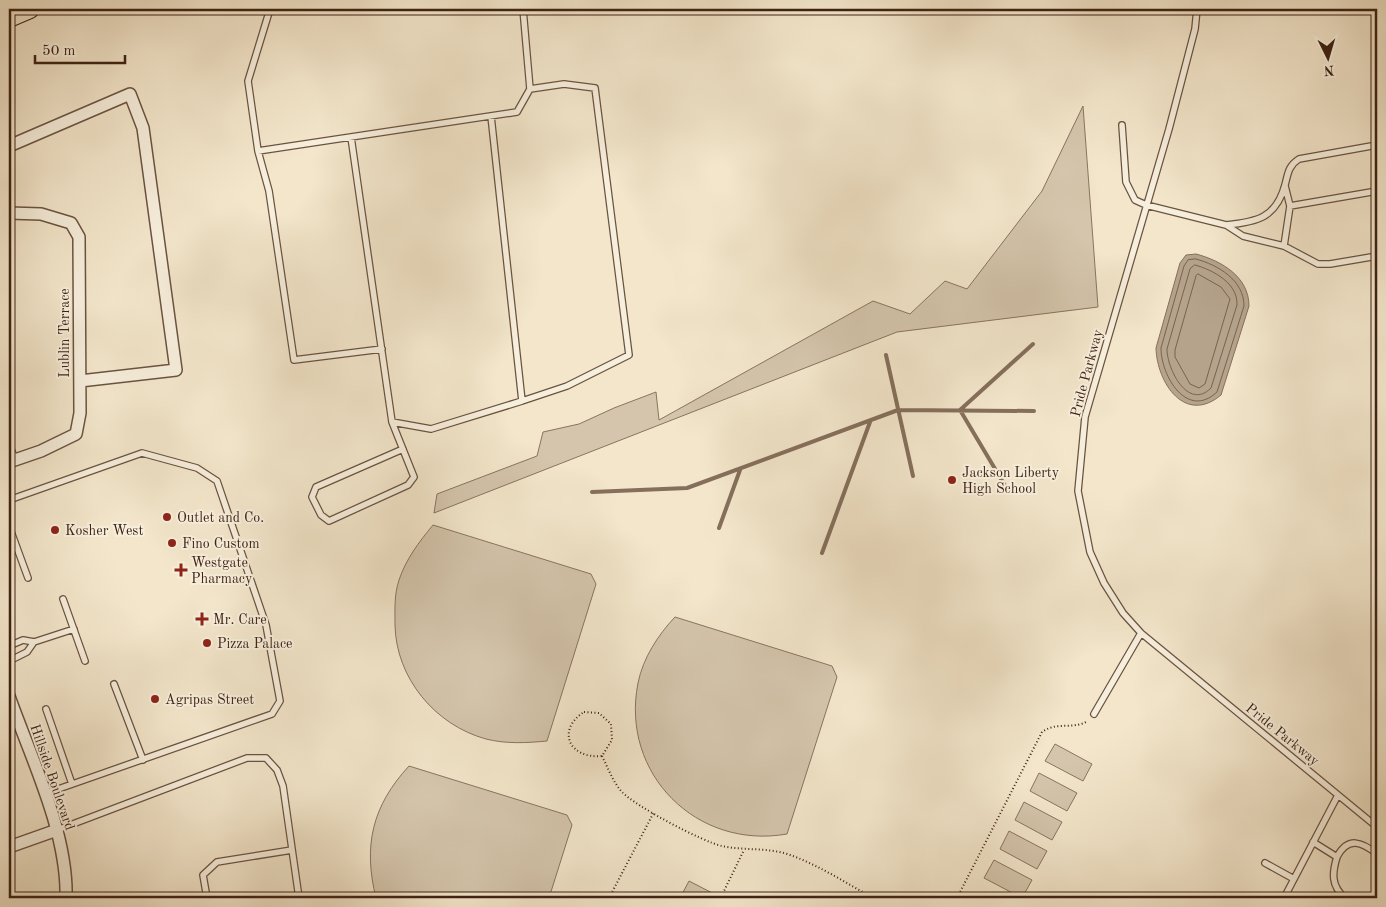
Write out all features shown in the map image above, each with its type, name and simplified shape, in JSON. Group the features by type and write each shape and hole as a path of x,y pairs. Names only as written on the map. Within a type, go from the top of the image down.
{"street":[{"path":"9,146 130,94 143,128 176,370 80,381"},
{"name":"Lublin Terrace","path":"9,213 41,214 71,223 79,237 80,413 76,434 12,461"},
{"name":"Hillside Boulevard","path":"9,696 57,830 67,879 66,898"},
{"path":"9,848 57,830"}],"lane":[{"path":"270,9 248,81 258,151 269,191 294,360 382,349"},
{"path":"258,151 517,112 530,89 523,9"},
{"name":"Pride Parkway","path":"1197,9 1195,29 1085,417 1078,491 1090,552 1104,583 1123,613 1141,633 1377,827"},
{"path":"392,422 431,429 568,386 629,355 595,88 564,84 530,89"},
{"path":"491,116 522,402"},
{"path":"1122,125 1126,182 1136,200 1146,205 1226,225 1242,236 1284,246 1318,264 1330,264 1377,256"},
{"path":"351,137 392,422 414,477 408,485 329,522 321,515 312,497 316,488 403,450"},
{"path":"1226,225 1254,221 1270,213 1279,201 1292,164 1299,159 1377,145"},
{"path":"1284,246 1290,206 1285,186"},
{"path":"1290,206 1377,191"},
{"path":"9,443 12,461"},
{"path":"9,500 142,452 197,468 217,481 266,625 280,702 272,714 44,794"},
{"path":"9,526 28,578"},
{"path":"63,599 85,661"},
{"path":"9,646 22,640 34,642 74,628"},
{"path":"1094,714 1141,633"},
{"path":"9,661 27,652 34,642"},
{"path":"114,684 142,760"},
{"path":"46,709 72,784"},
{"path":"57,830 247,758 266,758 277,770 283,786 299,898"},
{"path":"1284,898 1338,795"},
{"path":"1313,842 1337,857"},
{"path":"1345,898 1339,893 1333,878 1337,857 1346,847 1354,843 1361,843 1377,854"},
{"path":"206,898 203,876 216,862 292,850"},
{"path":"1265,863 1294,879"}],"path":[{"path":"584,712 600,713 611,724 612,740 602,756 582,755 575,750 570,742 572,724 576,717 584,712"},
{"path":"957,898 1042,732 1050,726 1076,726 1087,723 1094,714"},
{"path":"602,756 613,779 622,792 633,802 720,846 744,850 775,851 791,855 874,898"},
{"path":"609,898 654,812"},
{"path":"733,898 723,893 744,850"}],"shaded area":[{"path":"1083,106 1098,307 897,332 434,513 437,494 537,456 543,432 579,424 656,392 659,420 873,301 910,314 945,281 967,289 1042,191"},
{"path":"433,525 591,574 596,584 547,741 501,742 467,732 450,723 435,711 411,681 402,663 397,645 395,625 396,591 409,558"},
{"path":"675,617 832,666 837,677 787,834 754,836 723,830 696,817 672,799 654,775 641,747 636,716 638,683 652,647"},
{"path":"1055,744 1092,764 1083,781 1045,761"},
{"path":"409,766 567,815 572,825 549,898 376,898 370,861 374,828 386,796"},
{"path":"1039,773 1077,793 1067,811 1030,791"},
{"path":"1024,802 1062,822 1052,840 1015,820"},
{"path":"1009,831 1047,851 1037,869 1000,849"},
{"path":"994,860 1032,880 1022,898 984,878"},
{"path":"689,881 722,898 686,898 681,896"}],"water":[{"path":"1196,254 1215,261 1232,272 1244,287 1248,296 1249,306 1221,395 1208,403 1196,405 1185,403 1175,396 1162,374 1156,348 1180,263 1186,255"}],"waterway":[{"path":"1007,489 960,410 1033,344"},
{"path":"886,355 913,476"},
{"path":"592,492 687,488 898,410 1034,411"},
{"path":"822,553 870,422"},
{"path":"719,528 740,470"}],"place":[{"name":"Jackson Liberty High School","path":"952,480"},
{"name":"Outlet and Co.","path":"167,517"},
{"name":"Kosher West","path":"55,530"},
{"name":"Fino Custom","path":"172,543"},
{"name":"Westgate Pharmacy","path":"181,570"},
{"name":"Mr. Care","path":"202,619"},
{"name":"Pizza Palace","path":"207,643"},
{"name":"Agripas Street","path":"155,699"}]}
